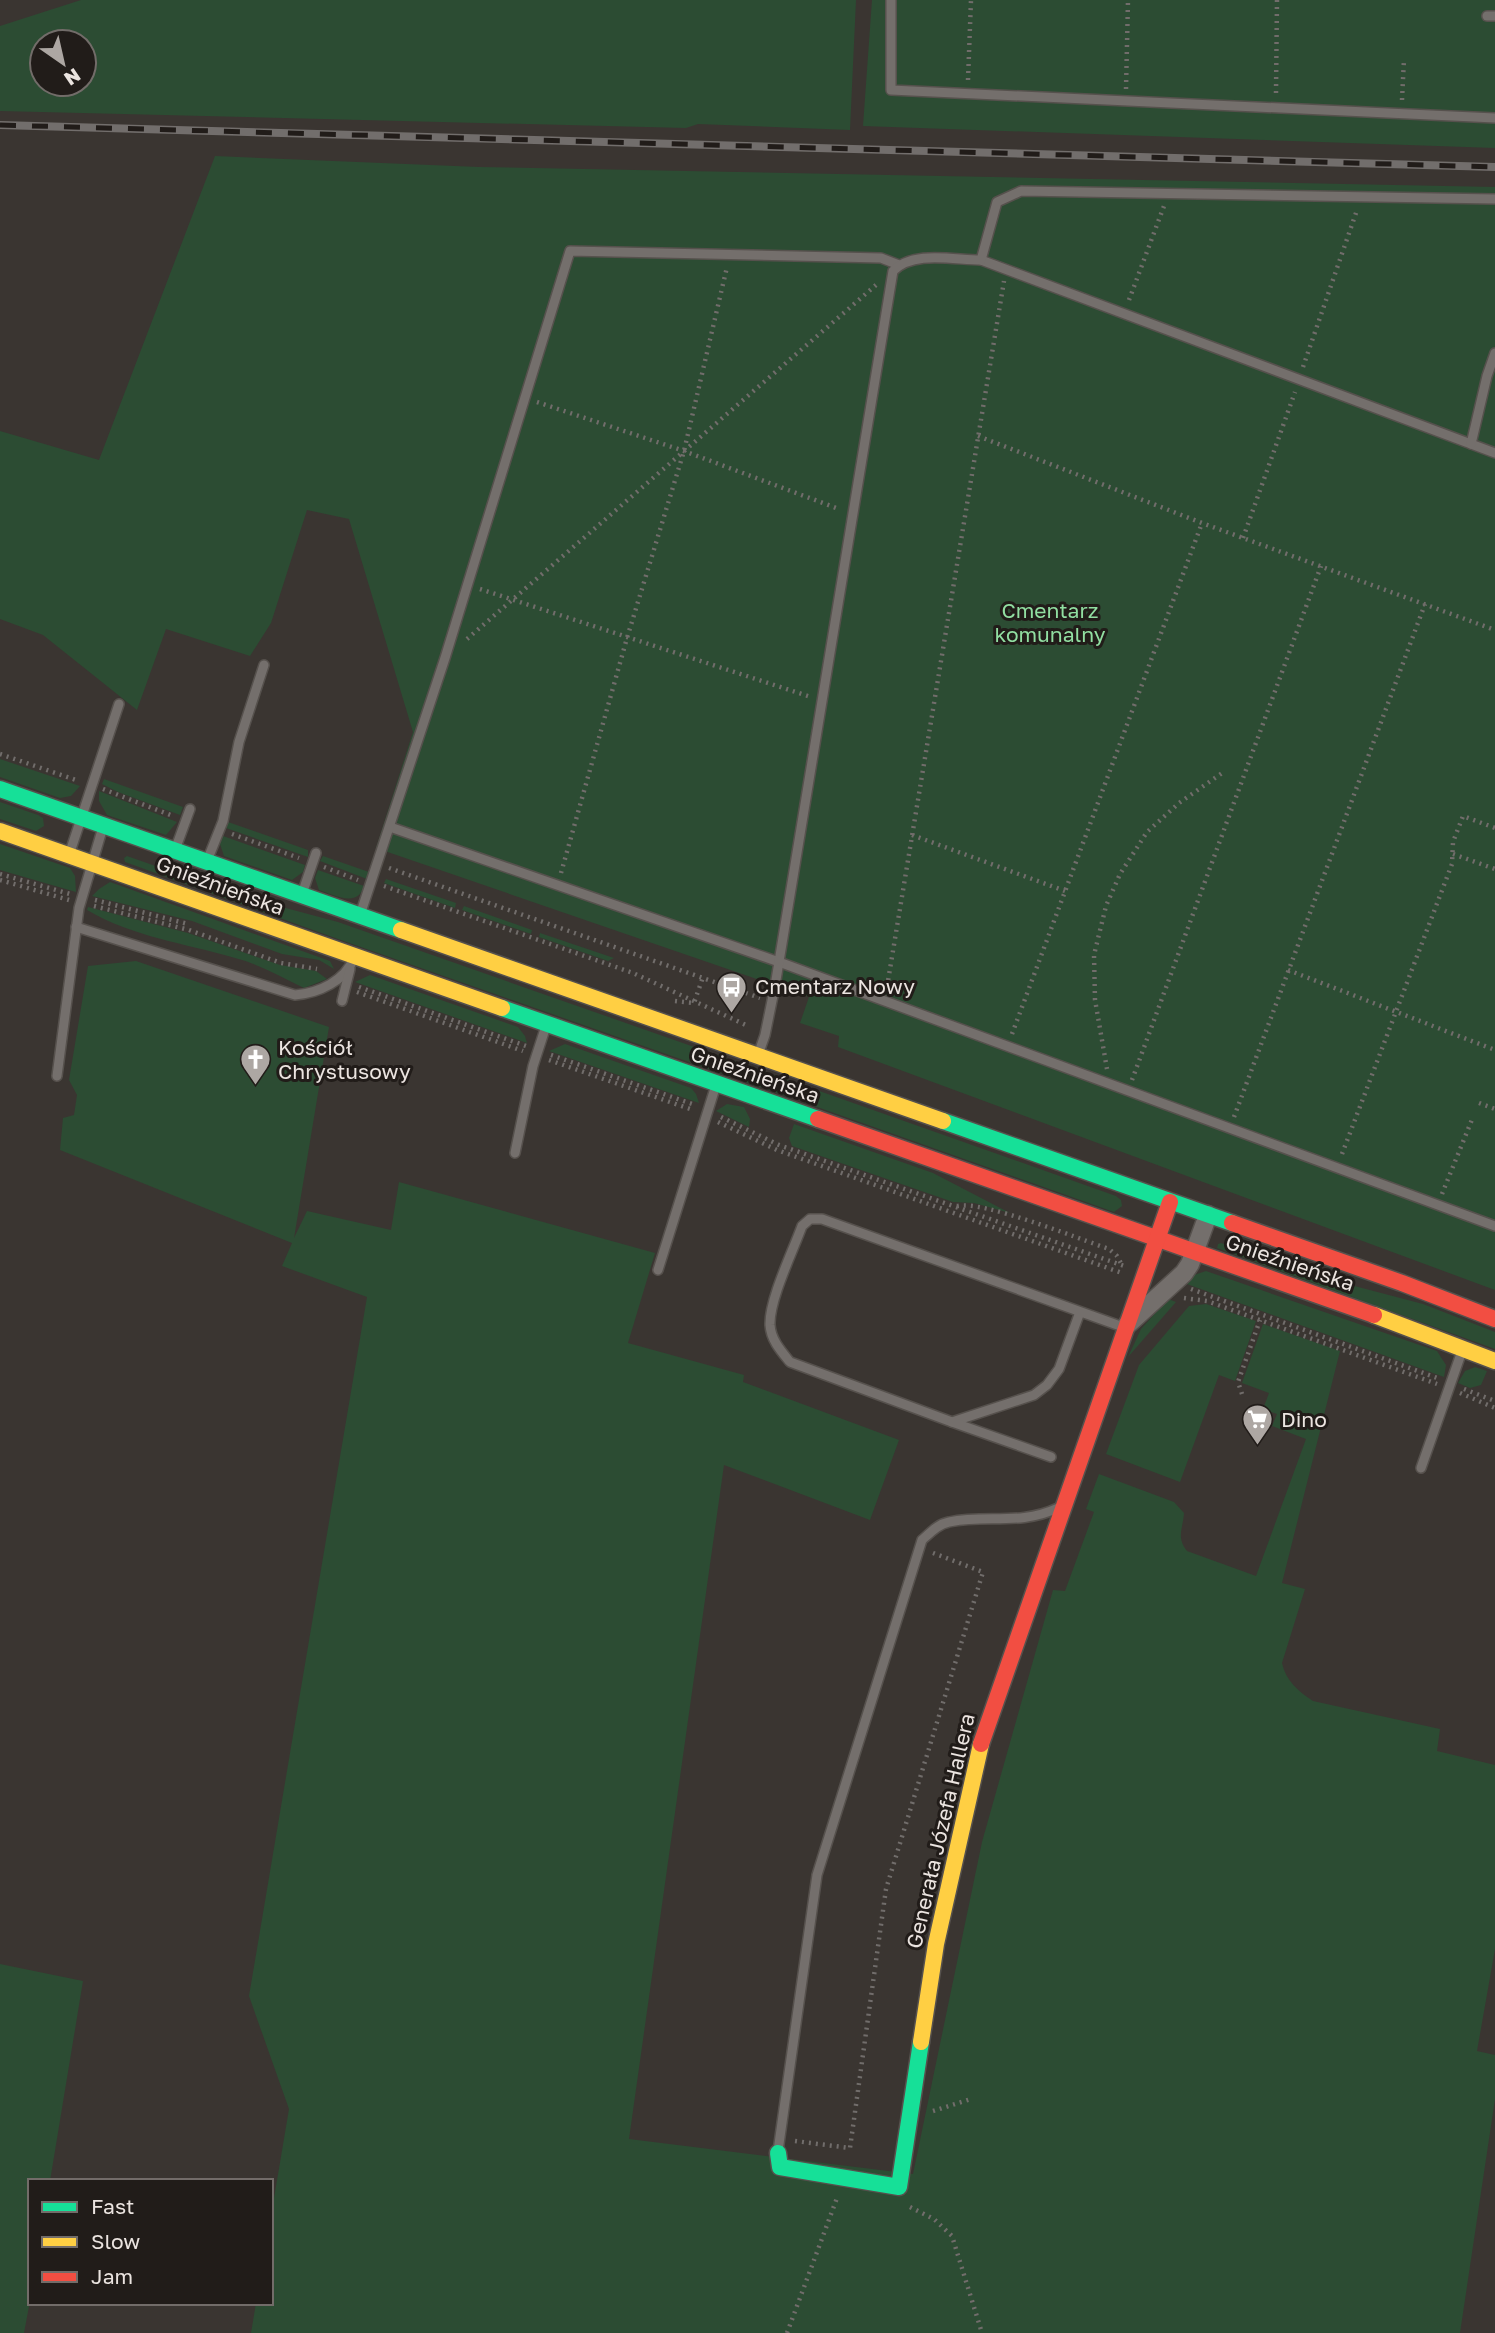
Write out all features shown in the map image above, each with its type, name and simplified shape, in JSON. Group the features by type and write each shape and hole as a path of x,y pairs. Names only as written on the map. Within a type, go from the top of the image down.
{"main road":[{"name":"Gnieźnieńska","path":"0,789 1402,1283 1495,1319"},
{"name":"Gnieźnieńska","path":"0,831 352,962 547,1024 1495,1361"},
{"name":"Generała Józefa Hallera","path":"899,2186 936,1944 982,1739 1170,1202"},
{"path":"779,2146 780,2167 899,2186"}],"street":[{"name":"Generała Józefa Hallera","path":"1125,1328 1177,1290 1208,1215"}],"lane":[{"path":"891,0 891,90 1495,118"},
{"path":"981,260 998,202 1021,191 1495,199"},
{"path":"360,917 445,658 570,251 881,258 899,265"},
{"path":"757,1057 772,1002 890,287 893,271 899,265 921,258 981,260 1495,453"},
{"path":"1471,444 1495,353"},
{"path":"207,862 223,821 239,742 264,665"},
{"path":"69,855 118,704"},
{"path":"174,851 190,809"},
{"path":"57,1076 81,901 104,826"},
{"path":"390,827 779,961 1495,1226"},
{"path":"302,896 316,853"},
{"path":"76,928 295,995 346,983"},
{"path":"342,1002 352,962"},
{"path":"515,1153 533,1066 547,1024"},
{"path":"658,1270 702,1111 716,1084"},
{"path":"1051,1457 790,1362 776,1346 770,1325 772,1306 802,1226 810,1219 821,1219 1125,1328"},
{"path":"952,1422 1023,1399 1047,1385 1059,1369 1080,1312"},
{"path":"1420,1468 1463,1348"},
{"path":"779,2146 817,1875 922,1540 933,1529 948,1522 1030,1518 1063,1506"}],"path":[{"path":"967,93 971,0"},
{"path":"1126,101 1128,0"},
{"path":"1276,108 1278,0"},
{"path":"1402,114 1404,59"},
{"path":"1124,314 1169,193"},
{"path":"558,884 627,638 684,451 730,255"},
{"path":"445,658 899,265"},
{"path":"885,1001 1006,270"},
{"path":"525,397 684,451 852,514"},
{"path":"978,436 1202,523 1495,630"},
{"path":"1008,1046 1202,523"},
{"path":"1128,1091 1321,566"},
{"path":"467,584 822,700"},
{"path":"1230,1128 1425,604"},
{"path":"0,754 81,782"},
{"path":"1112,1084 1103,1058 1095,989 1094,955 1106,906 1120,874 1147,832 1179,803 1225,771"},
{"path":"1339,1162 1452,864 1453,842 1463,816 1495,828"},
{"path":"912,835 1065,891"},
{"path":"1453,854 1495,869"},
{"path":"378,864 772,1002"},
{"path":"0,874 81,901 191,925 282,957 318,963 346,983 527,1053"},
{"path":"0,880 189,930 281,963 323,972"},
{"path":"1288,970 1495,1050"},
{"path":"346,983 690,1102 702,1111"},
{"path":"544,1059 702,1111 779,1145 1145,1273"},
{"path":"1479,1103 1495,1109"},
{"path":"1437,1205 1474,1117"},
{"path":"713,1120 948,1210 1119,1271 1127,1277 1117,1256 1109,1249 1009,1215 971,1206 948,1210"},
{"path":"1177,1290 1480,1399"},
{"path":"1177,1290 1495,1405"},
{"path":"1242,1394 1238,1381 1260,1320"},
{"path":"1480,1399 1485,1387"},
{"path":"779,2146 850,2148 886,1889 983,1572 919,1548"},
{"path":"912,2104 933,2110 971,2099"},
{"path":"788,2333 845,2178"},
{"path":"899,2186 897,2193 901,2200 933,2219 952,2236 982,2333"}],"green space":[{"path":"81,0 856,0 850,130 698,124 686,128 0,111 0,26"},
{"path":"872,0 1495,0 1495,148 863,126"},
{"name":"Cmentarz komunalny","path":"215,156 479,167 1495,187 1495,1290 838,1047 839,1036 800,1023 809,997 376,848 413,732 349,519 307,510 271,623 250,656 166,629 137,710 43,635 0,619 0,431 99,460"},
{"path":"0,759 80,786 71,796 60,798 0,777"},
{"path":"104,779 183,807 180,815 118,792 102,784"},
{"path":"99,791 177,822 166,835 107,815 99,801"},
{"path":"0,802 38,815 43,818 44,826 36,831 0,819"},
{"path":"228,822 308,850 308,857 226,828"},
{"path":"223,836 305,865 303,872 292,880 224,856 220,844"},
{"path":"0,844 70,868 75,876 76,892 0,870"},
{"path":"127,856 241,896 338,922 794,1082 789,1097 125,862 124,858"},
{"path":"323,856 369,872 367,879 320,861"},
{"path":"318,870 364,886 361,893 357,897 345,898 319,890 315,878"},
{"path":"386,879 456,903 455,908 384,883"},
{"path":"110,882 330,961 334,969 319,960 282,954 192,921 92,896"},
{"path":"464,906 532,930 531,934 462,910"},
{"path":"88,907 188,933 280,965 316,971 327,979 304,988 244,961 122,927 87,910"},
{"path":"540,933 614,958 608,961 539,937"},
{"path":"136,961 329,1027 294,1238 307,1211 391,1230 399,1182 655,1253 628,1343 744,1375 743,1382 899,1440 870,1520 724,1465 629,2139 913,2174 982,1842 1053,1590 1065,1591 1094,1512 1086,1509 1099,1474 1174,1502 1184,1513 1181,1537 1187,1551 1256,1576 1306,1439 1272,1426 1277,1414 1263,1409 1269,1393 1242,1383 1263,1324 1340,1351 1282,1583 1305,1589 1282,1663 1286,1675 1293,1685 1313,1701 1440,1729 1437,1751 1495,1765 1495,1949 1477,2051 1495,2055 1495,2099 1460,2333 251,2333 256,2305 273,2305 273,2204 289,2109 249,1996 367,1297 282,1266 292,1243 60,1150 63,1118 74,1115 77,1095 69,1080 88,966"},
{"path":"370,975 518,1027 527,1043 355,982"},
{"path":"565,1044 691,1088 699,1103 549,1051"},
{"path":"808,1087 1116,1196 1121,1200 1122,1206 1114,1212 803,1102"},
{"path":"727,1104 744,1107 750,1119 749,1127 716,1111"},
{"path":"794,1124 933,1173 1010,1213 974,1203 953,1202 792,1146 789,1138"},
{"path":"1221,1243 1305,1273 1423,1304 1495,1332 1495,1349 1217,1248"},
{"path":"1206,1271 1437,1351 1446,1365 1444,1377 1184,1283 1194,1275"},
{"path":"1168,1299 1176,1302 1128,1357 1141,1329"},
{"path":"1206,1304 1256,1321 1235,1381 1219,1375 1180,1482 1106,1454 1139,1365 1189,1306"},
{"path":"1475,1367 1487,1371 1481,1385 1470,1388 1458,1383 1465,1371"},
{"path":"0,1964 83,1981 50,2179 28,2179 29,2305 24,2333 0,2333"}],"railway":[{"path":"0,125 1495,167"}],"traffic: fast":[{"path":"0,789 401,930"},
{"path":"502,1008 818,1119"},
{"path":"943,1121 1232,1223"},
{"path":"778,2153 780,2167 899,2187 921,2042"}],"traffic: slow":[{"path":"0,831 502,1008"},
{"path":"401,930 943,1121"},
{"path":"1374,1315 1495,1361"},
{"path":"921,2042 936,1944 981,1744"}],"traffic: jam":[{"path":"818,1119 1374,1315"},
{"path":"981,1744 1170,1202"},
{"path":"1232,1223 1495,1319"}],"place":[{"name":"Cmentarz Nowy","path":"732,1014"},
{"name":"Kościół Chrystusowy","path":"255,1087"},
{"name":"Dino","path":"1258,1447"}]}
